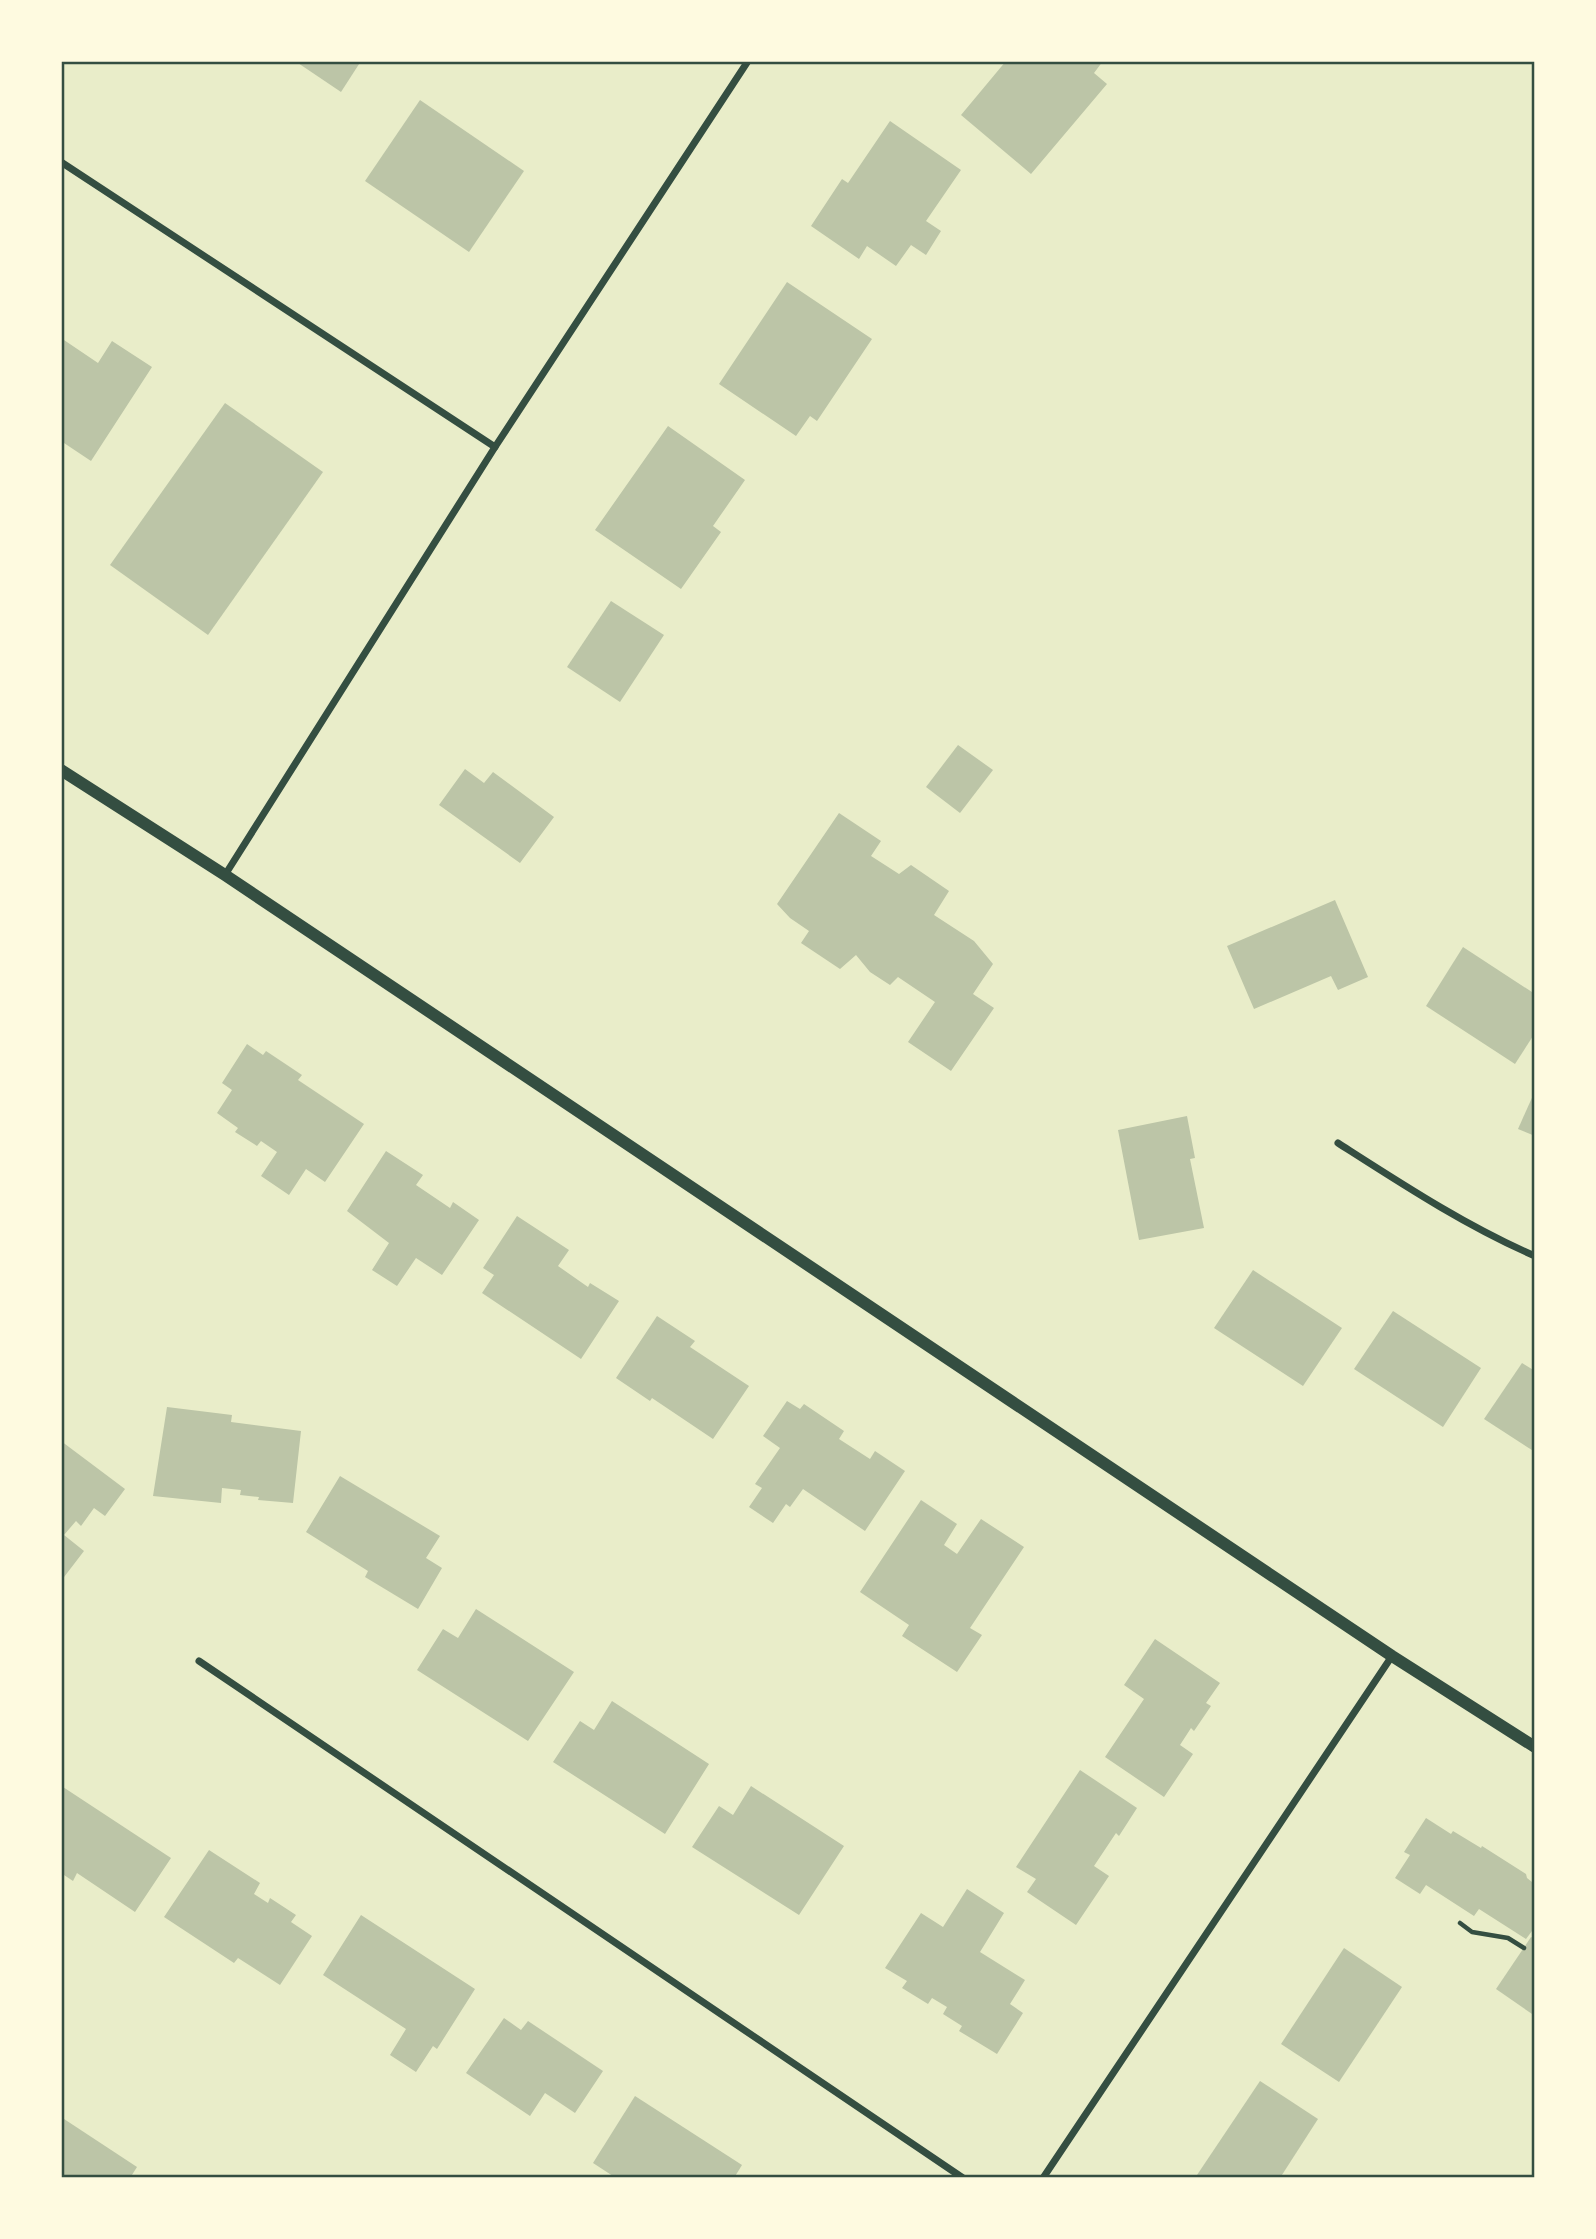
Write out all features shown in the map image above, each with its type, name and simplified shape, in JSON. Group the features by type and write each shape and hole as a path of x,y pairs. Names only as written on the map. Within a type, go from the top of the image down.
{"street":[{"path":"225,875 495,447 748,61"},
{"path":"61,162 495,447"},
{"path":"61,770 225,875 1391,1656 1535,1747"},
{"path":"1338,1143 1431,1202 1535,1256"},
{"path":"1043,2178 1391,1656"},
{"path":"199,1661 962,2178"}],"path":[{"path":"1460,1923 1472,1932 1508,1938 1524,1948"}],"building":[{"path":"295,61 361,61 341,92"},
{"path":"1006,61 1103,61 1094,73 1107,84 1031,174 961,115"},
{"path":"420,100 524,171 469,252 365,181"},
{"path":"890,121 961,170 926,221 941,231 926,255 911,245 896,266 867,246 859,259 811,226 842,179 848,183"},
{"path":"787,282 872,339 817,421 810,416 796,436 719,384"},
{"path":"61,338 98,363 112,341 152,367 91,461 61,441"},
{"path":"225,403 323,472 208,635 110,565"},
{"path":"668,426 745,480 713,526 721,532 681,589 595,530"},
{"path":"611,601 664,635 620,702 567,667"},
{"path":"958,745 993,770 960,813 926,787"},
{"path":"465,769 484,783 493,772 554,817 520,863 439,805"},
{"path":"839,813 881,841 871,856 899,874 911,865 949,891 934,915 974,941 993,964 973,994 994,1008 951,1071 908,1042 935,1002 898,977 890,985 870,972 856,955 840,969 801,943 809,931 790,918 777,904"},
{"path":"1335,900 1368,977 1338,990 1331,976 1254,1009 1227,946"},
{"path":"1463,947 1535,994 1535,1033 1515,1064 1426,1006"},
{"path":"247,1044 263,1055 266,1051 302,1075 298,1080 364,1124 325,1182 306,1169 289,1195 261,1176 277,1152 261,1141 257,1146 235,1132 238,1128 217,1113 232,1090 222,1083"},
{"path":"1535,1091 1535,1136 1518,1129"},
{"path":"1187,1116 1195,1158 1190,1159 1204,1228 1139,1240 1118,1130"},
{"path":"386,1151 423,1175 416,1185 450,1208 453,1202 479,1220 442,1275 416,1258 397,1286 372,1270 389,1243 347,1211"},
{"path":"517,1216 569,1250 558,1266 588,1287 590,1283 619,1301 581,1359 482,1293 494,1275 483,1268"},
{"path":"1253,1270 1342,1328 1303,1386 1214,1328"},
{"path":"1393,1311 1481,1368 1443,1427 1354,1369"},
{"path":"657,1316 695,1341 690,1347 749,1386 713,1439 652,1398 650,1401 616,1378"},
{"path":"1522,1363 1535,1371 1535,1452 1484,1419"},
{"path":"787,1401 800,1409 804,1404 844,1431 839,1439 870,1459 875,1451 905,1471 865,1531 803,1489 790,1507 786,1504 773,1523 749,1507 762,1488 755,1484 780,1448 763,1436"},
{"path":"167,1407 232,1415 231,1422 301,1431 293,1503 258,1500 259,1497 240,1495 241,1490 222,1488 221,1503 153,1496"},
{"path":"61,1441 125,1489 105,1516 94,1508 81,1526 76,1521 64,1535 84,1551 61,1581"},
{"path":"340,1476 440,1536 426,1558 442,1568 418,1609 365,1577 368,1571 306,1532"},
{"path":"921,1500 957,1524 944,1545 957,1554 981,1519 1024,1547 970,1628 982,1635 957,1672 902,1636 909,1625 860,1592"},
{"path":"476,1609 574,1672 528,1741 417,1670 443,1629 458,1638"},
{"path":"1155,1639 1220,1683 1206,1703 1211,1706 1194,1731 1191,1728 1180,1745 1193,1754 1164,1797 1105,1757 1144,1699 1124,1685"},
{"path":"612,1701 709,1764 665,1834 553,1762 580,1721 594,1730"},
{"path":"1080,1770 1137,1808 1119,1836 1116,1833 1094,1866 1109,1876 1076,1925 1027,1892 1036,1879 1016,1867"},
{"path":"751,1786 844,1846 799,1915 692,1847 719,1806 733,1815"},
{"path":"63,1787 171,1858 135,1912 77,1873 73,1881 61,1873"},
{"path":"1426,1818 1451,1834 1453,1831 1481,1848 1482,1846 1526,1874 1532,1882 1535,1876 1535,1933 1532,1931 1526,1939 1479,1909 1474,1916 1426,1885 1420,1894 1395,1878 1410,1855 1404,1852"},
{"path":"209,1850 260,1883 254,1894 268,1903 270,1898 296,1915 291,1922 312,1936 280,1985 238,1958 234,1963 164,1917"},
{"path":"967,1889 1004,1913 980,1952 1025,1980 1010,2004 1023,2013 997,2054 959,2031 962,2026 943,2014 947,2007 932,1998 928,2004 902,1988 907,1981 885,1968 921,1913 943,1927"},
{"path":"361,1915 475,1989 437,2049 433,2046 416,2072 390,2055 406,2029 323,1975"},
{"path":"1531,1937 1535,1939 1535,2016 1496,1989"},
{"path":"1344,1948 1402,1987 1339,2082 1281,2044"},
{"path":"504,2018 521,2030 528,2021 603,2071 575,2113 545,2093 530,2116 466,2073"},
{"path":"1260,2081 1318,2119 1280,2178 1201,2178 1197,2175"},
{"path":"635,2096 742,2165 734,2178 616,2178 593,2163"},
{"path":"61,2117 137,2167 130,2178 61,2178"}]}
